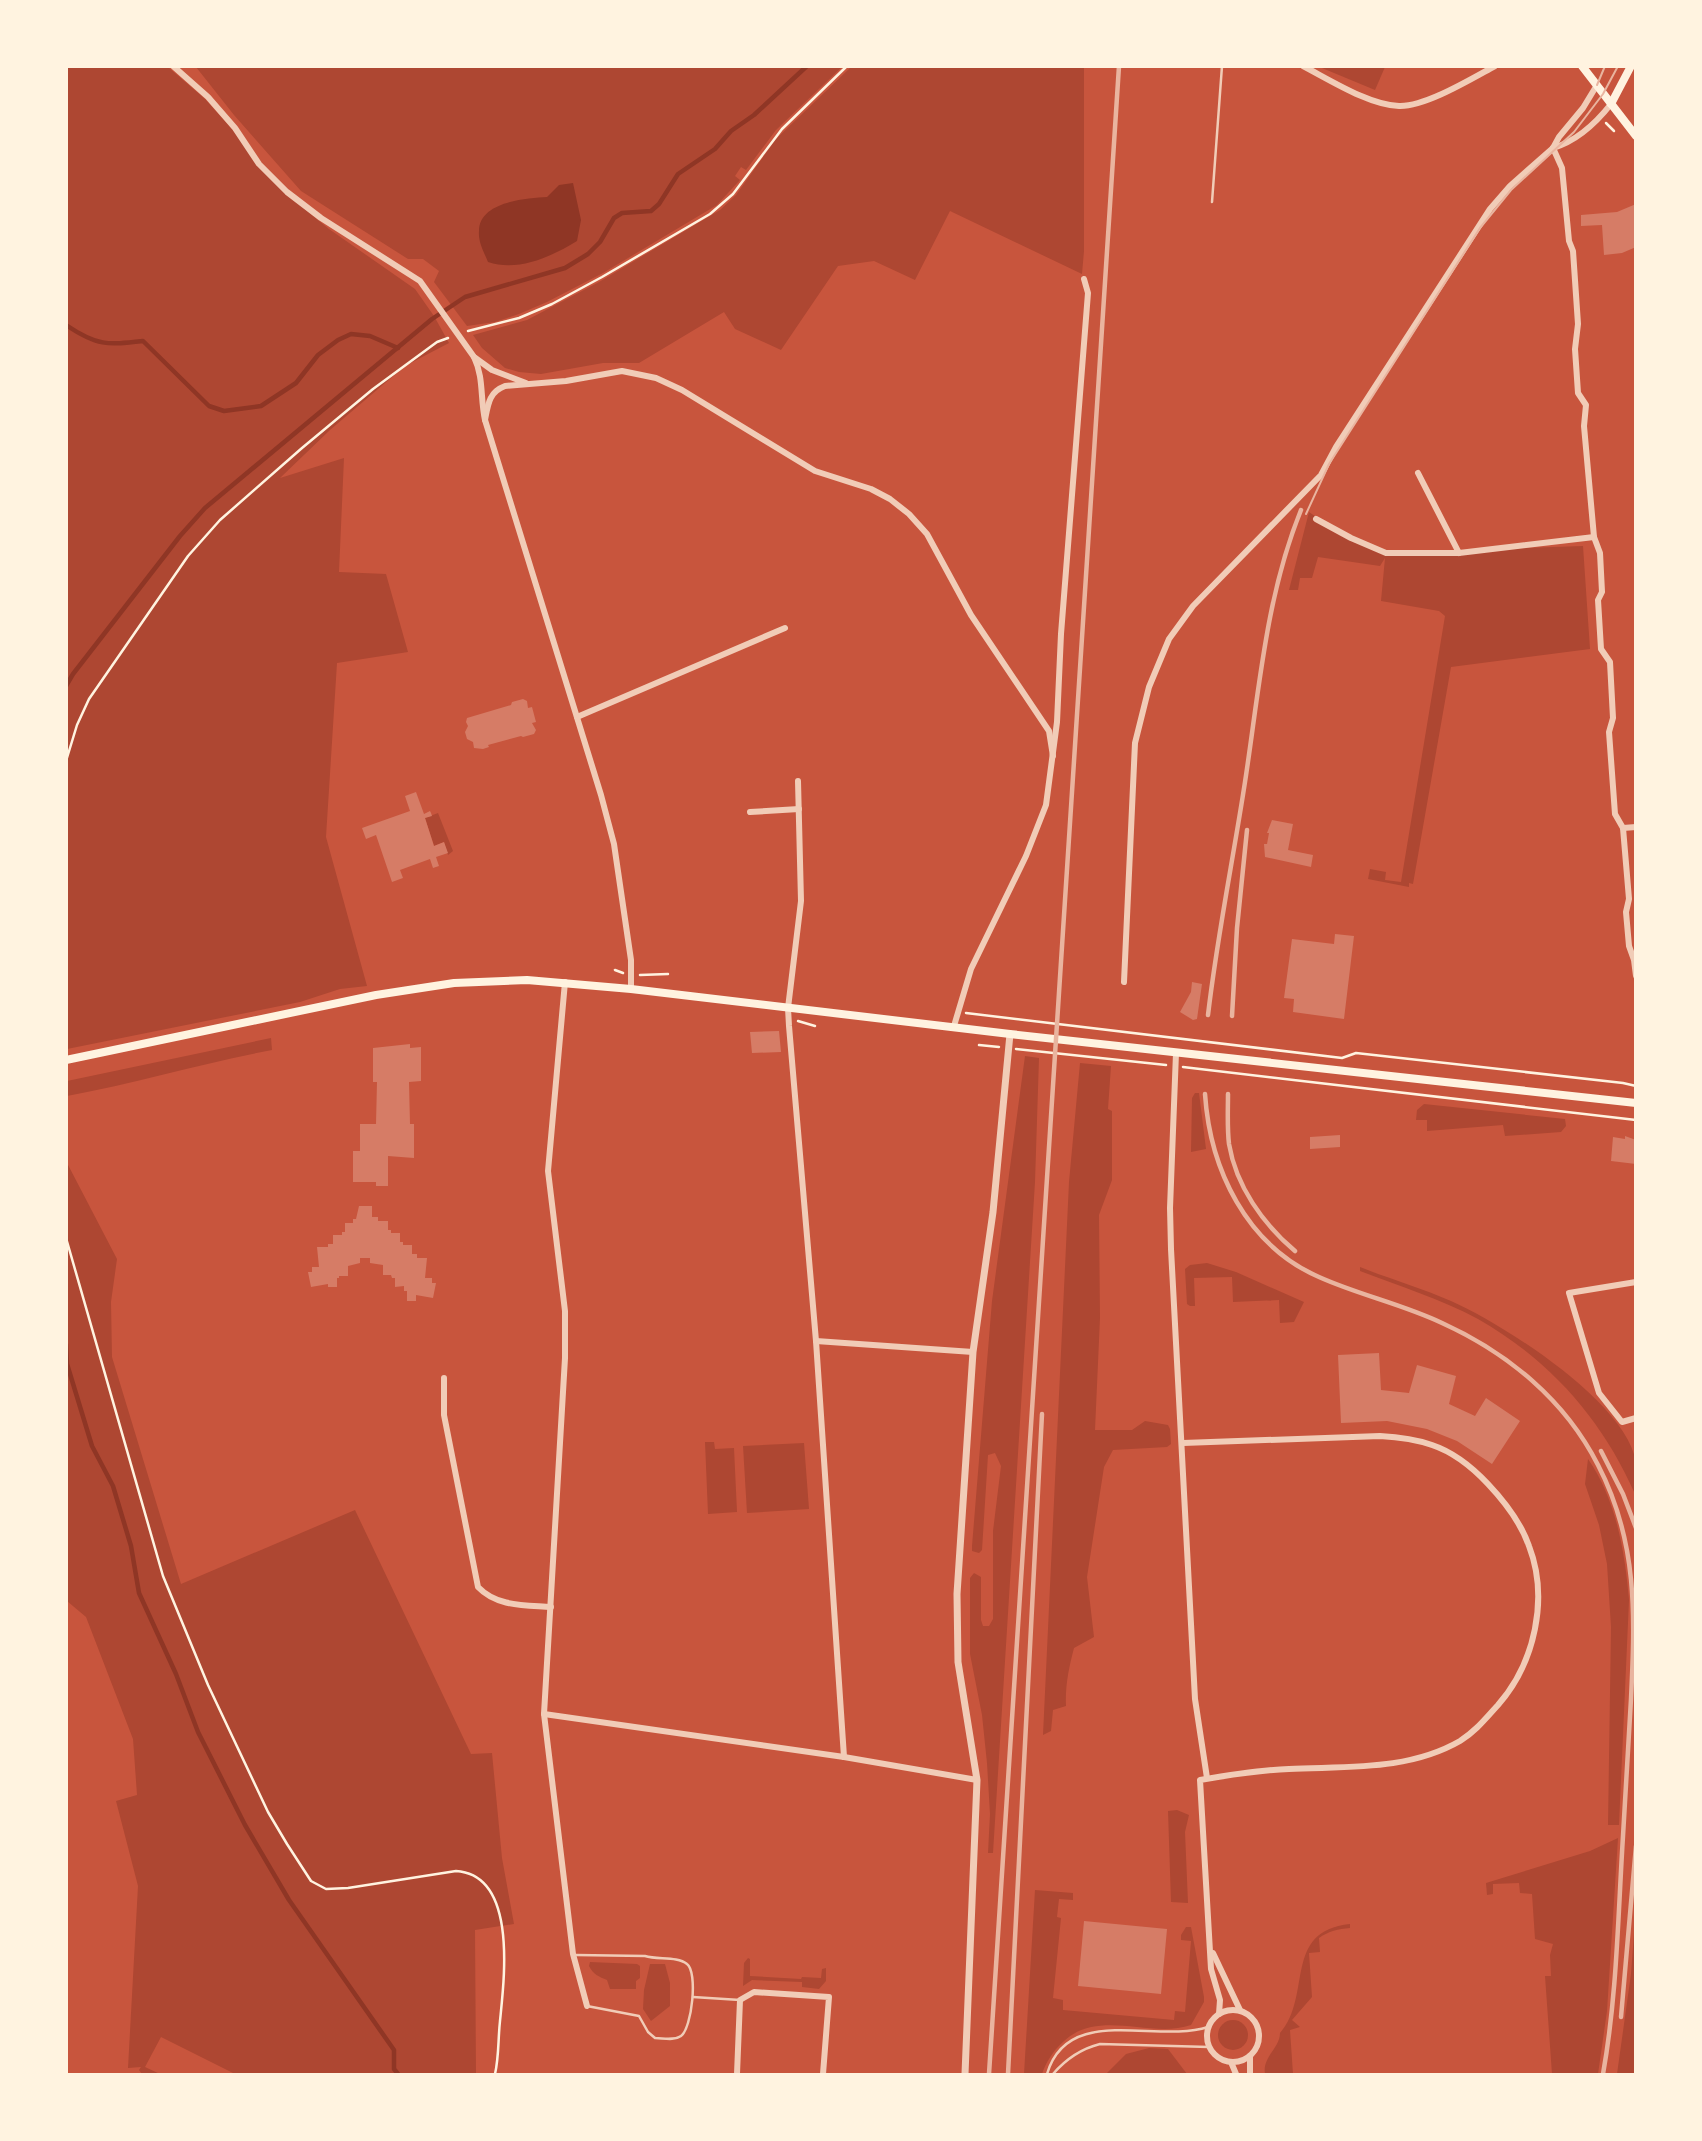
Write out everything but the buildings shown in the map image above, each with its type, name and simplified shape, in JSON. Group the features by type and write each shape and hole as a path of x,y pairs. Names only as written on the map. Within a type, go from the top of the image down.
{"main road":[{"path":"1582,66 1636,136"},
{"path":"1611,104 1631,66"},
{"path":"66,1060 417,988 500,980 565,982 631,989 1175,1053 1636,1103"}],"street":[{"path":"173,66 208,97 260,164 287,192 321,218 420,281 474,357 481,372 481,400 485,420 614,844 631,960 631,989"},
{"path":"1303,66 1361,96 1402,107 1432,98 1495,66"},
{"path":"1124,982 1135,743 1149,687 1169,639 1194,606 1321,475 1336,447 1490,209 1523,173 1553,148 1597,85"},
{"path":"1553,148 1568,144 1611,104"},
{"path":"1553,148 1562,168 1569,241 1573,251 1578,324 1575,349 1578,393 1586,405 1584,426 1594,537 1600,553 1602,592 1598,600 1601,649 1609,662 1613,718 1609,732 1615,814 1623,828 1629,899 1626,912 1629,946 1636,976"},
{"path":"954,1026 971,969 1026,856 1046,805 1057,722 1061,634 1088,293 1084,279"},
{"path":"474,357 492,370 531,384"},
{"path":"485,420 488,399 496,389 505,386 622,371 656,377 815,471 871,489 890,499 909,514 927,534 971,615 1049,731 1053,756"},
{"path":"1418,473 1459,553"},
{"path":"1316,519 1386,553 1459,553 1594,537"},
{"path":"577,717 785,628"},
{"path":"798,780 801,901 788,1008 816,1341 844,1756"},
{"path":"750,812 799,809"},
{"path":"1623,828 1636,827"},
{"path":"565,982 548,1171 565,1323 544,1714 573,1954 587,2006"},
{"path":"965,2074 976,1780 958,1662 957,1622 973,1352 993,1212 1010,1034"},
{"path":"1175,1053 1171,1236 1195,1699 1208,1779"},
{"path":"1636,1282 1569,1293 1599,1393 1622,1422 1636,1418"},
{"path":"816,1341 973,1352"},
{"path":"444,1378 444,1415 478,1587 486,1595 500,1602 551,1607"},
{"path":"1183,1443 1380,1436 1407,1438 1434,1445 1458,1458 1483,1478 1504,1501 1529,1545 1536,1570 1538,1594 1537,1622 1519,1676 1508,1694 1480,1727 1461,1740 1436,1753 1392,1764 1287,1769 1200,1780 1211,1969 1220,2000 1219,2014"},
{"path":"544,1714 844,1756 976,1780"},
{"path":"1211,1948 1240,2010"},
{"path":"737,2074 740,2000 754,1992 829,1997 823,2074"},
{"path":"1228,2010 1240,2010 1251,2016 1260,2033 1258,2046 1250,2056 1231,2062 1219,2058 1209,2047 1208,2027 1219,2014 1228,2010"},
{"path":"1250,2056 1250,2074"},
{"path":"1231,2062 1236,2074"}],"lane":[{"path":"1212,202 1222,66"},
{"path":"573,1954 645,1956 656,1960 678,1960 692,1969 693,1997 687,2029 683,2035 676,2038 655,2038 648,2032 639,2016 629,2012 587,2006"},
{"path":"693,1997 740,2000"},
{"path":"1047,2074 1065,2045 1084,2033 1102,2030 1188,2033 1208,2027"},
{"path":"1053,2074 1069,2058 1087,2047 1100,2044 1209,2047"}],"path":[{"path":"66,761 77,724 89,699 200,540 276,469 373,389 437,342 519,318 552,304 710,214 733,194 782,129 847,66"},
{"path":"1605,123 1614,131"},
{"path":"958,1011 1342,1058 1356,1053 1636,1086"},
{"path":"979,1045 1636,1120"},
{"path":"66,1238 163,1576 208,1685 268,1812 307,1877 321,1887 348,1888 448,1871 470,1874 484,1883 500,1918 505,1951 495,2074"}],"shaded area":[{"path":"1322,66 1385,67 1375,90"},
{"path":"67,67 168,67 205,99 233,130 258,165 285,193 329,229 415,289 449,343 405,366 330,430 280,478 344,458 339,572 386,574 408,652 337,663 326,837 367,986 340,989 300,1002 67,1049"},
{"path":"196,67 842,67 776,130 746,170 741,167 735,176 740,180 717,205 603,273 547,302 495,322 467,326 434,282 439,271 423,259 408,259 301,191"},
{"path":"851,67 1084,67 1082,274 950,211 915,280 874,261 838,266 781,350 735,329 724,312 639,363 603,363 541,374 519,372 505,368 482,348 473,335 527,320 599,282 720,210 736,195 776,139"},
{"path":"573,183 581,220 577,241 545,257 522,264 499,265 488,262 479,235 481,221 487,214 505,204 547,197 559,185"},
{"path":"1309,512 1329,526 1386,553 1583,546 1590,649 1451,667 1413,884 1409,883 1409,887 1368,879 1370,869 1386,872 1385,880 1401,882 1445,616 1439,611 1381,601 1385,558 1380,566 1318,557 1312,578 1300,578 1298,590 1289,590"},
{"path":"438,813 453,851 448,855 444,842 434,846 425,818"},
{"path":"271,1038 272,1050 67,1096 67,1081"},
{"path":"1025,1056 1039,1058 1035,1182 993,1853 988,1853 990,1814 987,1763 982,1715 970,1654 970,1578 974,1573 981,1577 981,1620 983,1626 989,1626 993,1619 993,1531 1001,1466 995,1453 988,1455 982,1550 979,1553 972,1551 972,1546 992,1301"},
{"path":"1080,1063 1111,1066 1108,1109 1112,1111 1112,1180 1099,1215 1100,1318 1095,1430 1132,1430 1145,1421 1168,1425 1171,1444 1167,1447 1113,1450 1104,1467 1087,1577 1094,1637 1074,1648 1066,1706 1053,1710 1051,1731 1043,1735 1069,1182"},
{"path":"1195,1093 1199,1093 1206,1149 1191,1152 1192,1098"},
{"path":"1424,1104 1565,1119 1566,1126 1561,1132 1505,1136 1503,1125 1427,1131 1427,1120 1416,1120 1417,1110"},
{"path":"66,1161 117,1259 111,1302 112,1357 181,1584 355,1510 471,1754 492,1753 502,1858 514,1924 475,1930 476,2074 235,2074 161,2037 145,2067 160,2074 142,2074 139,2070 141,2067 128,2068 138,1886 116,1801 137,1795 133,1739 86,1617 67,1601"},
{"path":"1207,1263 1236,1272 1304,1302 1294,1322 1280,1323 1279,1300 1233,1302 1232,1277 1194,1278 1195,1306 1187,1304 1185,1269 1190,1265"},
{"path":"1360,1267 1440,1296 1473,1312 1530,1346 1587,1391 1610,1415 1627,1439 1636,1462 1635,1494 1607,1441 1590,1416 1551,1373 1528,1353 1478,1319 1435,1299 1360,1271"},
{"path":"705,1442 714,1442 715,1449 734,1448 737,1512 708,1514"},
{"path":"804,1443 809,1509 747,1513 743,1446"},
{"path":"1588,1459 1606,1491 1618,1526 1629,1600 1619,1825 1608,1825 1611,1627 1607,1564 1599,1525 1585,1484"},
{"path":"1177,1810 1189,1815 1185,1832 1188,1903 1171,1902 1168,1811"},
{"path":"1618,1838 1607,2011 1598,2074 1552,2074 1545,1976 1551,1976 1550,1955 1553,1944 1535,1939 1532,1894 1520,1893 1519,1883 1493,1884 1493,1894 1487,1895 1486,1883 1590,1851"},
{"path":"1035,1890 1073,1893 1073,1900 1059,1899 1057,1917 1061,1918 1053,1998 1063,2000 1063,2010 1174,2020 1175,2011 1185,2012 1191,1941 1181,1940 1181,1935 1186,1927 1191,1927 1204,2002 1191,2025 1159,2029 1108,2025 1092,2027 1077,2032 1063,2042 1050,2057 1042,2074 1024,2074"},
{"path":"1635,1920 1635,2074 1617,2074 1631,1974"},
{"path":"1350,1924 1350,1928 1319,1938 1320,1952 1309,1953 1312,1997 1292,2020 1300,2027 1290,2030 1293,2074 1265,2074 1266,2063 1290,2018 1307,1952 1315,1939 1329,1929"},
{"path":"748,1958 750,1976 821,1978 822,1969 826,1968 826,1981 819,1989 802,1987 802,1982 752,1980 743,1986 744,1963"},
{"path":"590,1962 637,1964 640,1966 640,1978 636,1981 636,1989 610,1989 607,1980 596,1975 591,1969"},
{"path":"650,1964 665,1964 670,1983 670,2006 651,2021 643,2009"},
{"path":"1233,2020 1239,2021 1247,2029 1247,2041 1239,2049 1233,2050 1227,2049 1219,2041 1218,2035 1219,2029 1227,2021"},
{"path":"1149,2048 1168,2049 1187,2074 1106,2074 1126,2054"}],"waterway":[{"path":"66,686 180,536 205,508 432,319 465,297 565,268 588,254 600,242 614,218 622,213 651,211 659,204 678,174 715,149 731,131 754,115 807,66"},
{"path":"66,325 86,337 103,342 143,341 209,406 224,411 261,406 296,383 318,355 351,334 370,336 398,348"},
{"path":"66,1344 67,1364 92,1446 113,1486 131,1546 139,1593 176,1674 198,1732 245,1825 289,1900 394,2050 394,2069 398,2074"}],"tram line":[{"path":"1597,85 1605,66"},
{"path":"1306,514 1329,464 1480,228 1511,190 1574,132 1603,94 1618,66"}],"railway":[{"path":"989,2074 1119,66"},
{"path":"1208,1015 1265,644 1279,576 1301,510"},
{"path":"1232,1016 1247,830"},
{"path":"1205,1094 1208,1122 1224,1176 1236,1202 1252,1225 1271,1245 1293,1263 1319,1277 1442,1323 1512,1364 1552,1399 1585,1441 1611,1494 1627,1551 1633,1638 1616,1955 1603,2074"},
{"path":"1228,1094 1229,1144 1238,1175 1262,1216 1295,1251"},
{"path":"1008,2074 1042,1414"},
{"path":"1601,1451 1623,1494 1636,1528"},
{"path":"1621,2017 1636,1846"}]}
